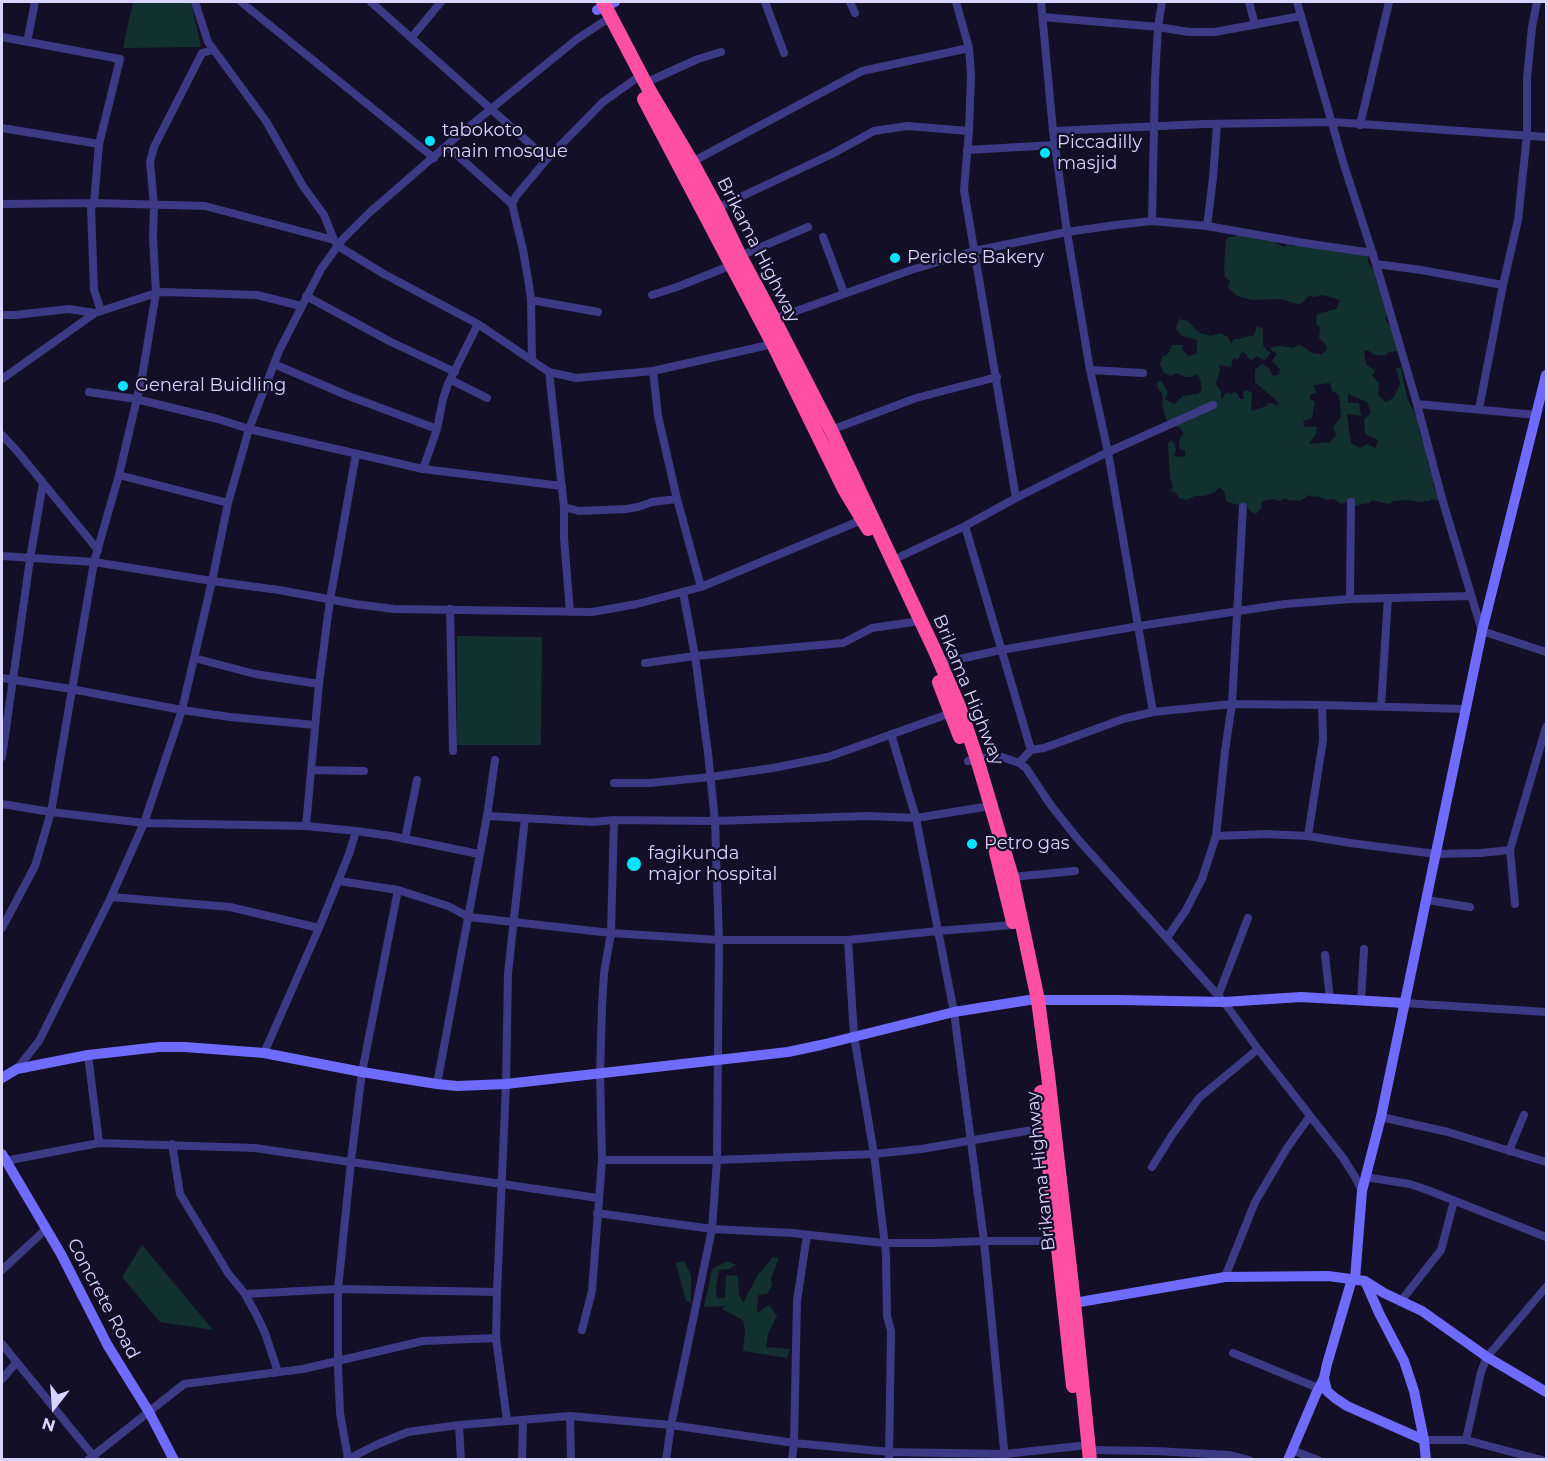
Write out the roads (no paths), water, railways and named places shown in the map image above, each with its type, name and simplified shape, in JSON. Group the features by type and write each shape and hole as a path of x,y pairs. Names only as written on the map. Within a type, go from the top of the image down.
{"highway":[{"name":"Brikama Highway","path":"604,9 639,81 736,260 774,319 831,430 850,487 930,658 951,713 973,760 1012,878 1051,1098 1074,1303 1085,1454"},
{"name":"Brikama Highway","path":"639,81 692,162 717,208 736,260 773,344 850,487 893,560 959,706 1033,1000 1044,1128 1085,1454"}],"street":[{"path":"27,42 35,2"},
{"path":"195,2 206,38 213,50 266,121 303,186 324,214 336,243"},
{"path":"241,2 434,158"},
{"path":"371,2 547,159"},
{"path":"411,38 441,2"},
{"path":"765,2 784,53"},
{"path":"850,2 855,13"},
{"path":"956,2 969,48 971,75 964,190 1016,498"},
{"path":"1041,2 1053,131 1067,232 1153,712"},
{"path":"1152,221 1155,79 1162,2"},
{"path":"1249,2 1255,25"},
{"path":"1297,2 1344,165 1376,264 1482,631"},
{"path":"1360,125 1389,2"},
{"path":"1479,409 1518,220 1527,135 1527,79 1537,2"},
{"path":"2,1078 17,1068 39,1041 111,897 144,823 182,710 228,502 249,429 274,364 306,296 336,243 447,146 577,39 604,9"},
{"path":"1043,17 1158,27 1189,32 1215,32 1301,16"},
{"path":"2,37 120,59 99,144 94,203 91,208 94,290 98,312"},
{"path":"2,928 35,866 51,812 94,562 119,475 142,377 156,293 154,205 150,166 154,147 202,53 206,38"},
{"path":"692,162 862,71 969,48"},
{"path":"202,53 213,50"},
{"path":"512,204 547,159 603,102 639,81 721,52"},
{"path":"1053,131 1333,122 1546,137"},
{"path":"1207,225 1217,124"},
{"path":"717,208 832,154 874,131 907,126 969,131"},
{"path":"2,128 99,144"},
{"path":"967,150 1055,145"},
{"path":"447,146 512,204 523,250 531,300 532,360"},
{"path":"2,204 94,203 205,206 336,243 384,274 478,324 549,372 576,378 653,371 773,344"},
{"path":"774,319 911,270 974,251 1067,232 1152,221 1207,225 1372,253"},
{"path":"652,296 677,287 808,227"},
{"path":"823,237 844,293"},
{"path":"1376,264 1503,285"},
{"path":"2,379 98,312 156,293 257,294 301,306"},
{"path":"306,296 453,376 487,398"},
{"path":"531,300 598,312"},
{"path":"2,315 69,309 98,312"},
{"path":"423,469 437,429 443,399 478,324"},
{"path":"274,364 389,412 437,429"},
{"path":"1090,370 1143,373"},
{"path":"653,371 658,416 677,499 701,587"},
{"path":"549,372 564,507 570,612"},
{"path":"1318,1460 1290,1455 1324,1378 1336,1330 1357,1280 1362,1191 1381,1117 1482,631 1541,410 1546,375"},
{"path":"831,430 916,398 996,377"},
{"path":"89,392 136,399 249,429 423,469 562,486"},
{"path":"1417,404 1479,409 1541,410"},
{"path":"893,560 965,526 1108,452 1213,405"},
{"path":"2,435 98,550"},
{"path":"306,826 319,684 330,600 356,454"},
{"path":"119,475 228,502"},
{"path":"2,757 43,483"},
{"path":"564,507 579,511 626,509 652,502 677,499"},
{"path":"1350,599 1351,502"},
{"path":"1167,938 1186,910 1202,879 1216,836 1232,704 1243,507"},
{"path":"2,556 94,562 394,609 592,612 637,604 701,587 864,519"},
{"path":"965,526 1031,750"},
{"path":"666,1460 671,1425 712,1228 717,1160 719,940 715,821 695,657 683,591"},
{"path":"941,663 1139,626 1285,604 1350,599 1471,596"},
{"path":"1382,706 1388,598"},
{"path":"450,609 453,751"},
{"path":"645,663 843,643 872,628 913,622"},
{"path":"1482,631 1546,652"},
{"path":"194,658 255,674 319,684"},
{"path":"2,678 14,678 182,710 315,725"},
{"path":"1019,763 1031,750 1044,748 1123,719 1153,712 1232,704 1465,709"},
{"path":"1308,836 1323,740 1322,705"},
{"path":"614,783 650,783 710,777 828,757 951,713"},
{"path":"1515,904 1510,850 1546,727"},
{"path":"891,734 915,818 954,1012 984,1241 1005,1457"},
{"path":"973,760 992,756 1002,757 1026,768 1076,837 1221,999 1343,1158 1362,1191"},
{"path":"437,1084 469,917 495,760"},
{"path":"311,770 364,771"},
{"path":"405,839 417,780"},
{"path":"2,804 144,823 306,826 356,831 479,855"},
{"path":"487,816 593,822 868,816 915,818 984,807"},
{"path":"507,1421 496,1338 497,1292 506,1084 508,973 525,818"},
{"path":"582,1330 592,1291 602,1160 600,1073 604,973 611,933 614,820"},
{"path":"264,1053 339,881 356,831"},
{"path":"1216,836 1266,834 1308,836 1437,854 1510,850"},
{"path":"1012,878 1076,871"},
{"path":"339,881 398,890 448,906 469,917 611,933 719,940 848,940 1013,925"},
{"path":"398,890 362,1072 338,1289 340,1413 347,1459 408,1432 459,1425 570,1416 671,1425 890,1456 1005,1457 1155,1451 1230,1455 1249,1460"},
{"path":"111,897 230,907 319,928"},
{"path":"1426,900 1470,907"},
{"path":"1221,999 1248,918"},
{"path":"848,940 854,1036 874,1154 886,1267 887,1316 891,1331 890,1456"},
{"path":"1361,1001 1364,949"},
{"path":"1325,955 1330,999"},
{"path":"17,1068 88,1055 159,1047 185,1047 264,1053 362,1072 457,1086 506,1084 788,1052 954,1012 1033,1000 1301,997 1546,1011"},
{"path":"1152,1167 1199,1098 1258,1049"},
{"path":"88,1055 99,1143"},
{"path":"1509,1151 1524,1115"},
{"path":"1225,1277 1255,1202 1287,1148 1310,1116"},
{"path":"1381,1117 1448,1132 1546,1162"},
{"path":"602,1160 717,1160 874,1154 921,1149 1044,1128"},
{"path":"3,1157 99,1143 255,1148 598,1198"},
{"path":"172,1144 180,1194 228,1273 245,1294 265,1333 278,1372"},
{"name":"Concrete Road","path":"3,1157 61,1254 108,1346 174,1460"},
{"path":"1365,1177 1410,1184 1546,1237"},
{"path":"1401,1301 1442,1250 1454,1201"},
{"path":"597,1213 712,1228 884,1243 1057,1241"},
{"path":"2,1270 46,1229"},
{"path":"792,1460 797,1301 807,1235"},
{"path":"1074,1303 1225,1277 1328,1276 1357,1280 1422,1311 1487,1357 1546,1392"},
{"path":"1357,1280 1379,1313 1404,1361 1414,1391 1426,1460"},
{"path":"1466,1440 1481,1372 1487,1357 1546,1287"},
{"path":"245,1294 338,1289 497,1292"},
{"path":"2,1344 92,1458 184,1384 303,1369 423,1341 496,1338"},
{"path":"1233,1353 1318,1388"},
{"path":"2,1379 16,1363"},
{"path":"1324,1378 1327,1390 1347,1406 1424,1440 1466,1440 1542,1460"},
{"path":"570,1416 571,1460"},
{"path":"522,1460 523,1420"},
{"path":"459,1425 460,1460"}],"place":[{"name":"tabokoto main mosque","path":"430,141"},
{"name":"Piccadilly masjid","path":"1045,153"},
{"name":"Pericles Bakery","path":"895,258"},
{"name":"General Buidling","path":"123,386"},
{"name":"Petro gas","path":"972,844"},
{"name":"fagikunda major hospital","path":"634,864"}]}
